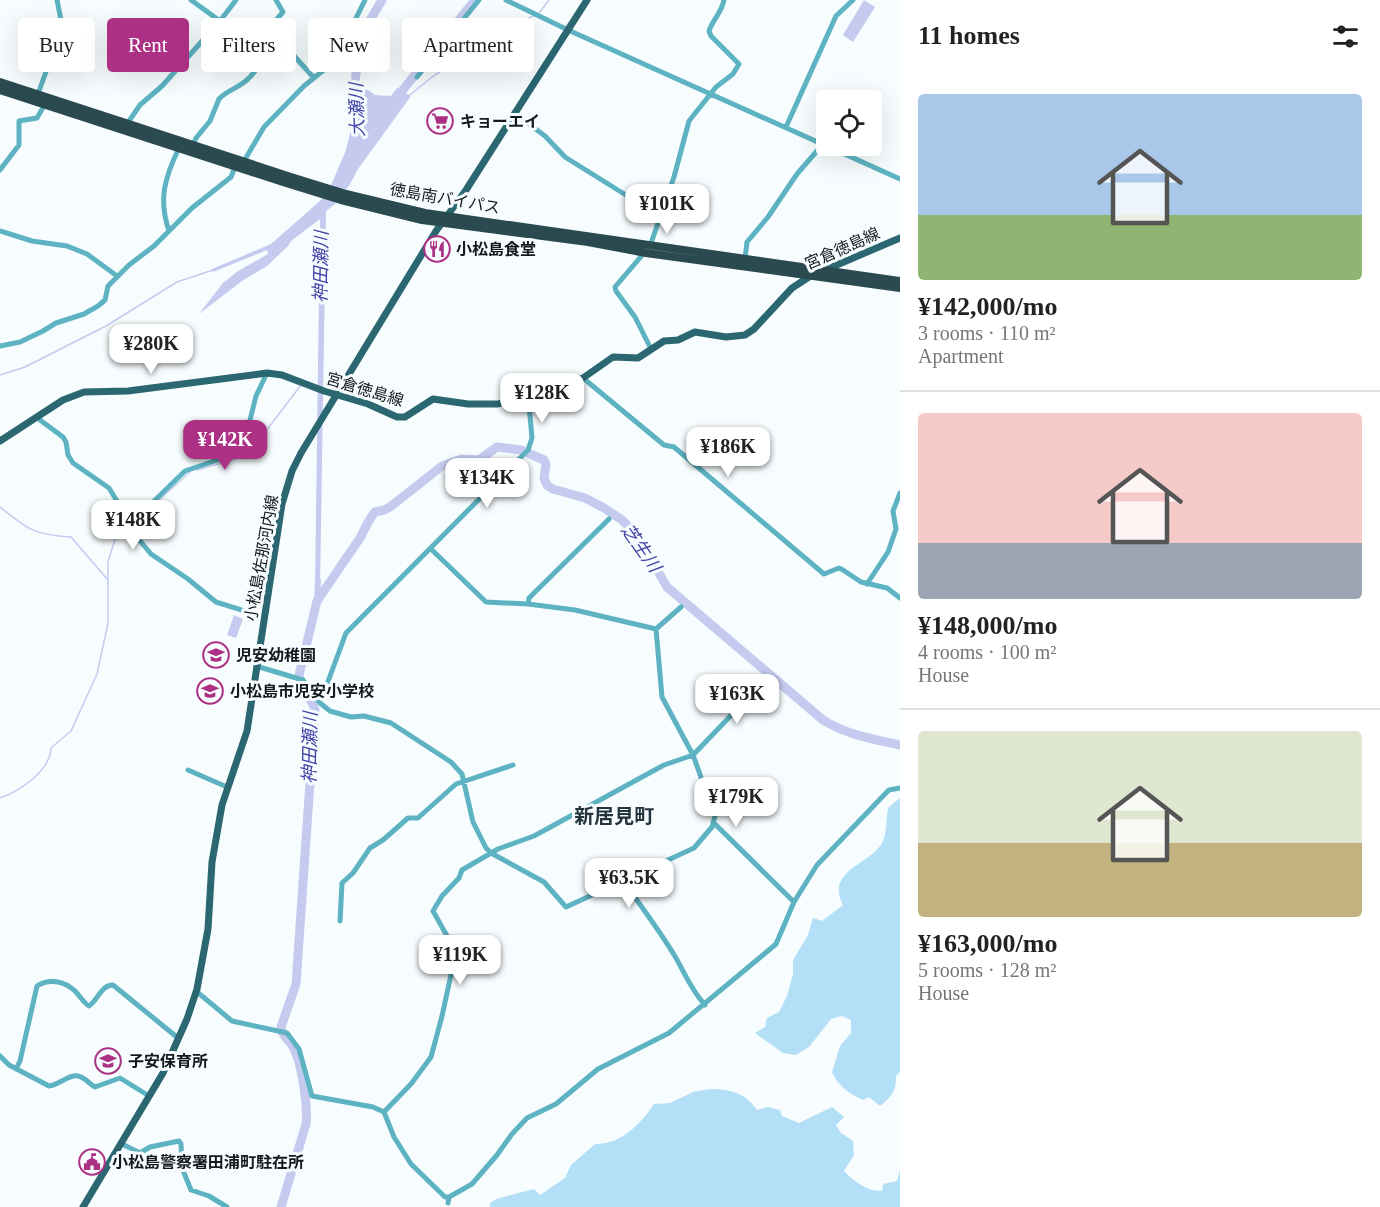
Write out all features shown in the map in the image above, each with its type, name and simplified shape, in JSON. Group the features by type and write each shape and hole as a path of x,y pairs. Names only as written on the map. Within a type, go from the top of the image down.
{"highway":[{"name":"徳島南バイパス","path":"0,82 38,94 179,148 192,148 235,166 422,220 445,219 565,231 648,249 900,288"},
{"name":"徳島南バイパス","path":"0,90 192,148 244,161 288,180"},
{"name":"徳島南バイパス","path":"648,249 746,259 900,281"}],"main road":[{"name":"小松島佐那河内線","path":"83,1207 163,1073 196,991 208,929 216,841 222,805 247,731 282,504 292,471 316,428 445,219 466,190 587,0"},
{"name":"宮倉徳島線","path":"0,441 63,400 84,392 128,391 267,373 282,375 324,391 379,407 397,417 405,417 433,399 468,404 498,404 583,378 613,357 638,358 664,341 678,340 695,332 726,337 745,335 792,288 813,275 900,237"}],"street":[{"path":"38,94 62,25 57,0"},
{"path":"191,0 216,18"},
{"path":"222,18 236,0"},
{"path":"276,0 284,12 278,18"},
{"path":"244,161 264,127 314,78 335,61 365,0"},
{"path":"417,77 479,0"},
{"path":"506,0 816,141"},
{"path":"651,349 635,317 615,287 648,249 661,217 689,121 710,94 733,74 739,64 711,36 709,31 711,24 723,9 724,0"},
{"path":"786,128 836,16 853,0"},
{"path":"126,127 140,105 155,94 201,42"},
{"path":"296,58 314,78"},
{"path":"192,148 210,121 219,99 240,86 253,72"},
{"path":"0,170 19,145 19,122 37,118 45,104"},
{"path":"514,113 545,136 565,157 661,217"},
{"path":"168,231 164,210 165,181 179,148"},
{"path":"746,259 747,242 816,152"},
{"path":"849,156 900,179"},
{"path":"0,346 20,342 56,323 84,314 98,306 105,300 108,286 117,276 161,240 192,208 231,177 235,166"},
{"path":"0,231 32,241 67,246 87,254 117,276"},
{"path":"125,514 152,503 185,471 238,453 244,444 256,396 267,373"},
{"path":"583,378 664,445 674,447 824,574 839,568 867,584 887,588 900,598"},
{"path":"320,703 346,633 527,452 532,438 528,394"},
{"path":"36,417 63,437 73,464 109,488 125,514 131,530 145,548 216,602 264,616"},
{"path":"867,584 888,552 896,529 893,511 900,493"},
{"path":"528,604 529,598 609,519"},
{"path":"431,549 486,602 575,610 656,629"},
{"path":"656,629 681,607"},
{"path":"256,666 299,678 320,703 330,711 391,723 451,762 462,774 473,822 486,848 544,882 566,907 694,848 714,823 715,816 693,755 662,697 656,629"},
{"path":"384,1112 411,1084 431,1057 456,952 433,911 442,896 459,878 462,870 498,849 534,836 664,765 693,755 766,679"},
{"path":"340,921 342,883 353,873 370,848 408,818 418,818 441,795 456,784 513,765"},
{"path":"188,770 227,788"},
{"path":"196,991 232,1021 287,1033 299,1049 312,1096 373,1107 384,1112 394,1137 411,1164 448,1200 472,1184 527,1118 556,1104 598,1069 669,1033 776,944 794,902 823,857 888,790 900,788"},
{"path":"714,823 794,902"},
{"path":"623,881 659,932 676,958 685,978 705,1005"},
{"path":"16,1069 20,1061 37,986 45,981 51,980 71,988 89,1006 103,988 113,985 178,1038"},
{"path":"0,1056 16,1069 49,1086 62,1083 74,1076 80,1076 95,1087 120,1078 149,1096"},
{"path":"120,1143 140,1154 150,1147 178,1141 181,1144 182,1168 191,1190 209,1196 227,1207"}],"shaded area":[{"path":"900,798 900,1072 896,1076 893,1093 880,1106 869,1097 863,1100 848,1092 832,1072 840,1046 851,1033 851,1020 842,1016 831,1019 809,1047 796,1055 783,1053 755,1033 765,1027 767,1018 779,1012 787,996 793,974 793,960 808,935 813,918 822,921 843,905 839,893 840,883 852,868 878,849 886,829 888,808"},
{"path":"710,1089 737,1093 753,1104 757,1110 768,1107 780,1110 782,1116 799,1123 832,1107 844,1117 836,1125 841,1133 853,1141 854,1155 844,1171 861,1185 871,1190 882,1191 883,1184 897,1181 900,1170 900,1207 490,1207 490,1203 496,1199 534,1189 540,1195 565,1178 571,1165 595,1144 613,1141 629,1132 654,1104 670,1103 693,1092"}],"water":[{"path":"864,0 875,7 853,42 843,35"},
{"path":"351,78 355,79 362,89 375,95 391,96 397,88 411,96 358,169 349,186 335,204 326,211 320,589 315,588 320,219 291,241 267,266 242,281 199,314 223,283 238,271 268,254 267,250 213,272 212,269 271,244 321,200 332,183 346,150 352,125","holes":["358,95 367,100 357,118"]},
{"path":"234,615 243,619 236,638 227,635"}],"waterway":[{"name":"大瀬川","path":"354,92 360,37 382,0"},
{"name":"神田瀬川","path":"394,101 475,0"},
{"path":"539,13 549,0"},
{"path":"410,95 432,77 499,33 535,15"},
{"name":"神田瀬川","path":"0,375 25,367 106,326 177,282 213,270"},
{"path":"197,470 235,459 241,455 263,435 301,385"},
{"name":"芝生川","path":"281,1207 306,1124 304,1085 299,1063 281,1027 296,984 315,710 299,675 317,601 375,512 390,507 442,466 462,459 479,460 497,447 521,450 544,460 546,464 544,478 547,485 553,489 585,498 622,520 634,532 667,587 823,720 851,733 900,745"},
{"path":"156,503 190,472"},
{"name":"神田瀬川","path":"0,507 32,530 49,535 71,537 108,580"},
{"path":"0,798 25,785 40,772 51,748 71,731 97,674 108,623 108,562 115,539 125,523"},
{"name":"神田瀬川","path":"317,601 318,581"}],"place":[{"name":"キョーエイ","path":"440,121"},
{"name":"小松島食堂","path":"437,249"},
{"name":"児安幼稚園","path":"216,655"},
{"name":"小松島市児安小学校","path":"210,691"},
{"name":"子安保育所","path":"108,1061"},
{"name":"小松島警察署田浦町駐在所","path":"92,1162"}],"district":[{"name":"新居見町","path":"614,816"}]}
